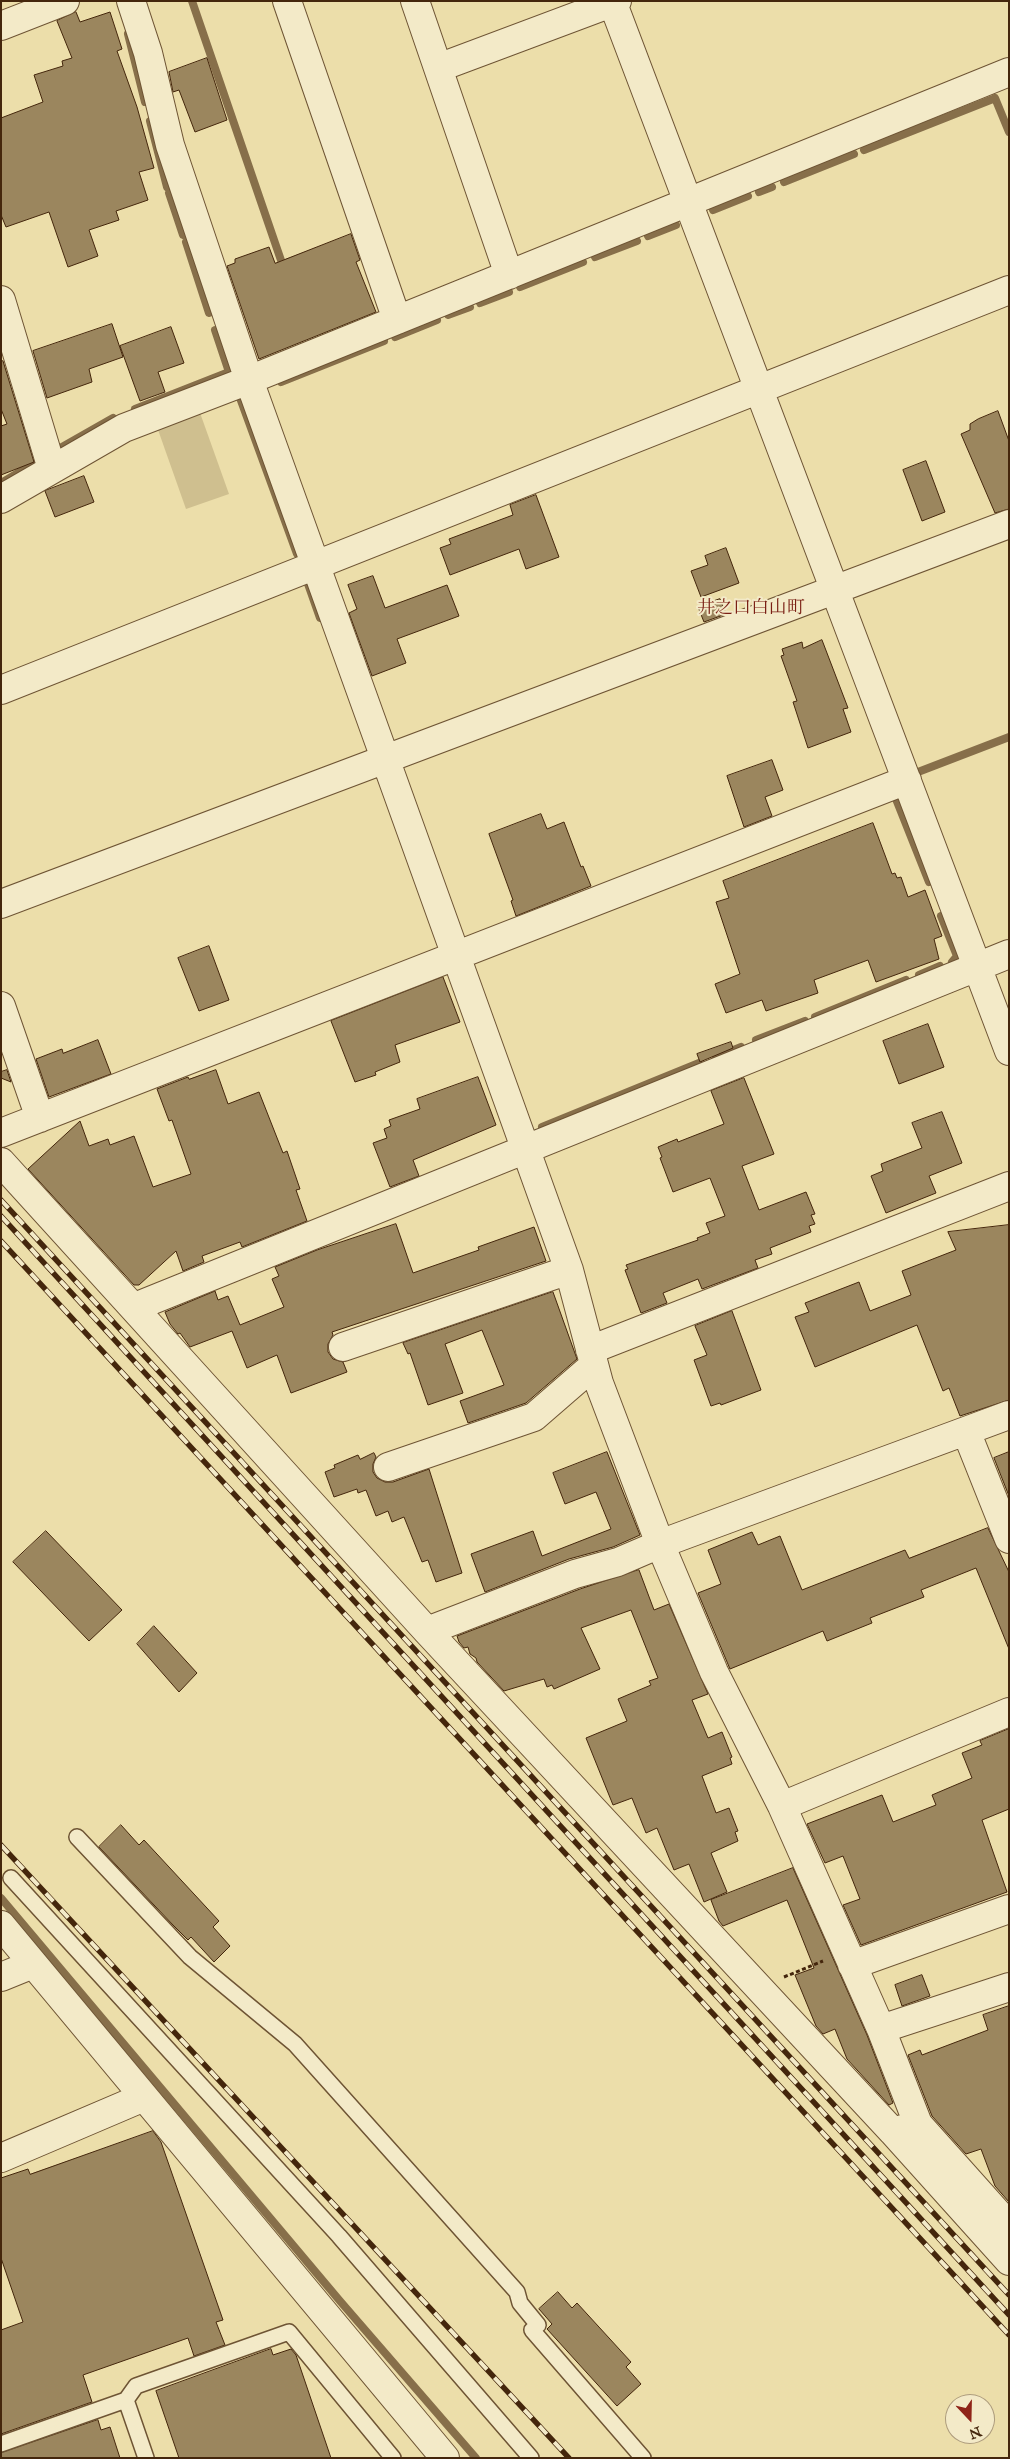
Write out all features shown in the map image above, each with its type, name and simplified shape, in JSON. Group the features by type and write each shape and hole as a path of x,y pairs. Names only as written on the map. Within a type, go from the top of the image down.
{"street":[{"path":"1,26 65,1"},
{"path":"131,1 148,53 170,145 249,380 568,1270 592,1358 660,1544 714,1672 782,1806 881,2029 905,2128 1009,2261"},
{"path":"287,1 397,320"},
{"path":"415,1 508,275"},
{"path":"438,68 614,2 687,203 1009,1051"},
{"path":"1,499 124,428 249,380 687,203 1007,78"},
{"path":"1,690 1009,290"},
{"path":"1,300 52,469"},
{"path":"1,904 1009,524"},
{"path":"1,1133 907,780"},
{"path":"135,1307 1009,954"},
{"path":"1,1006 40,1118"},
{"path":"1,1162 135,1307 427,1632 759,1987 1009,2226"},
{"path":"388,1467 534,1417 592,1358 1009,1186"},
{"path":"343,1347 568,1270"},
{"path":"427,1632 576,1574 618,1562 660,1544 1009,1415"},
{"path":"966,1431 1009,1540"},
{"path":"782,1806 1009,1712"},
{"path":"849,1958 1009,1908"},
{"path":"1,1926 445,2458"},
{"path":"1,1977 33,1964"},
{"path":"881,2029 1009,1987"},
{"path":"1,2158 144,2097"}],"lane":[{"path":"77,1837 190,1957 295,2044 517,2292 520,2303 538,2325 532,2330 643,2458"},
{"path":"11,1878 339,2236 531,2458"},
{"path":"1,2444 126,2400 136,2386 289,2332 393,2458"},
{"path":"126,2400 146,2458"}],"path":[{"path":"759,1987 849,1958"}],"shaded area":[{"path":"199,410 229,494 186,509 157,427"}],"building":[{"path":"76,12 80,22 110,12 122,49 117,51 137,107 154,168 139,172 148,200 116,211 119,220 89,230 98,256 68,267 49,212 6,227 1,215 1,118 43,102 34,75 63,66 62,61 72,58 57,21"},
{"path":"207,58 227,120 195,132 179,90 173,92 169,72"},
{"path":"351,234 360,260 356,262 376,312 259,359 227,266 235,263 235,259 269,247 275,263"},
{"path":"112,324 123,357 89,369 92,382 47,398 33,351"},
{"path":"171,327 184,363 158,372 165,392 140,401 120,346"},
{"path":"3,361 34,462 1,475 1,426 7,424 1,409 1,362"},
{"path":"998,411 1009,441 1009,509 995,513 961,434 970,430 970,424 978,419"},
{"path":"926,461 945,512 922,521 903,470"},
{"path":"84,476 94,502 55,517 45,491"},
{"path":"536,495 559,557 526,569 519,549 450,575 440,548 451,544 449,539 513,515 510,505"},
{"path":"726,548 739,583 701,597 691,571 708,565 705,556"},
{"path":"373,576 385,608 447,585 459,616 397,639 406,663 372,676 349,613 357,609 348,585"},
{"path":"720,599 726,614 704,622 698,607"},
{"path":"822,640 848,708 843,709 851,732 808,748 793,702 797,701 781,656 784,655 782,649 802,642 803,648"},
{"path":"772,760 783,790 765,797 772,816 744,827 727,776"},
{"path":"541,814 547,829 564,822 581,867 583,866 591,886 516,916 511,901 513,900 489,834"},
{"path":"873,823 892,874 895,873 897,878 901,877 908,897 925,890 942,936 934,939 939,959 876,982 868,960 814,980 818,993 766,1011 762,1000 726,1013 715,984 740,974 716,902 729,898 723,881"},
{"path":"209,946 229,1000 199,1011 178,958"},
{"path":"443,977 460,1022 395,1045 400,1062 375,1072 376,1075 355,1082 331,1021"},
{"path":"928,1024 944,1067 899,1084 883,1041"},
{"path":"98,1040 111,1074 49,1097 36,1059 62,1049 63,1053"},
{"path":"731,1042 733,1048 700,1062 697,1054"},
{"path":"7,1070 11,1082 1,1078 1,1072"},
{"path":"216,1070 228,1104 259,1092 283,1153 287,1151 300,1189 296,1190 307,1221 242,1247 240,1242 202,1256 204,1262 183,1271 176,1251 139,1285 134,1285 28,1169 80,1121 89,1146 108,1139 110,1145 134,1136 153,1187 191,1174 172,1120 169,1121 157,1089 188,1077 189,1079"},
{"path":"478,1077 496,1125 413,1160 419,1176 390,1187 373,1143 387,1138 384,1129 391,1126 389,1120 420,1109 417,1099"},
{"path":"744,1078 774,1154 742,1166 759,1210 806,1192 815,1214 811,1215 815,1224 809,1226 811,1232 770,1248 772,1254 755,1260 758,1268 702,1289 698,1279 663,1293 667,1303 641,1313 625,1270 628,1269 626,1265 698,1240 697,1238 710,1233 706,1223 725,1216 710,1178 673,1192 660,1158 662,1157 658,1147 677,1139 678,1142 724,1124 711,1091"},
{"path":"942,1112 962,1163 929,1176 936,1193 886,1213 871,1176 883,1171 881,1164 922,1148 912,1123"},
{"path":"396,1224 413,1273 479,1250 478,1247 534,1227 546,1261 332,1332 333,1335 328,1344 328,1352 333,1359 343,1362 347,1372 291,1393 277,1355 247,1368 232,1331 190,1347 180,1333 178,1334 170,1324 165,1312 215,1291 218,1300 228,1296 240,1325 284,1307 272,1279 279,1276 275,1267 317,1250"},
{"path":"1009,1225 1009,1400 960,1416 949,1388 943,1391 917,1325 815,1367 795,1317 809,1312 805,1303 859,1282 870,1311 911,1295 902,1271 956,1250 948,1232"},
{"path":"553,1292 577,1359 526,1403 468,1423 460,1401 504,1385 482,1330 445,1344 463,1393 428,1405 410,1353 408,1354 403,1343"},
{"path":"732,1311 761,1390 721,1405 720,1403 711,1406 694,1360 707,1355 695,1326"},
{"path":"607,1452 640,1535 613,1547 569,1559 485,1592 471,1554 533,1531 542,1556 611,1529 596,1492 565,1504 553,1473"},
{"path":"1009,1452 1009,1496 994,1458"},
{"path":"374,1453 376,1457 373,1464 373,1472 377,1478 385,1482 393,1482 429,1469 462,1573 436,1582 428,1560 422,1562 404,1517 392,1522 388,1511 376,1516 366,1490 358,1493 357,1489 334,1497 325,1472 335,1468 334,1465 358,1455 360,1459"},
{"path":"988,1528 1009,1572 1009,1649 976,1568 921,1590 924,1597 870,1618 872,1623 827,1641 823,1631 730,1669 698,1593 721,1584 708,1550 752,1532 758,1545 780,1536 802,1590 905,1550 909,1558"},
{"path":"46,1531 122,1610 89,1641 13,1562"},
{"path":"639,1570 654,1610 669,1604 708,1694 692,1700 708,1738 722,1732 732,1757 730,1758 732,1764 702,1776 716,1813 729,1808 738,1831 735,1832 738,1841 711,1853 727,1892 704,1902 689,1864 674,1870 657,1828 646,1833 632,1798 613,1805 586,1738 627,1721 618,1699 651,1685 649,1681 658,1678 631,1610 581,1628 600,1669 554,1689 552,1685 547,1687 544,1679 504,1691 477,1662 476,1658 470,1654 468,1647 464,1648 457,1636 580,1589"},
{"path":"154,1626 197,1673 179,1692 137,1644"},
{"path":"1009,1729 1009,1809 982,1820 1007,1892 861,1945 843,1905 860,1899 843,1856 825,1863 807,1824 882,1795 893,1822 936,1805 932,1795 972,1778 962,1753 982,1745 980,1741"},
{"path":"121,1825 139,1845 144,1840 219,1921 213,1927 230,1946 214,1962 191,1937 188,1940 173,1925 99,1847"},
{"path":"793,1868 867,2035 893,2103 889,2105 847,2059 835,2029 823,2034 816,2026 795,1975 814,1968 787,1900 723,1926 719,1921 711,1900"},
{"path":"922,1975 930,1996 902,2006 895,1985"},
{"path":"1009,2006 1009,2202 995,2186 981,2149 966,2154 932,2116 908,2055 920,2050 922,2055 988,2030 983,2015"},
{"path":"153,2131 161,2142 223,2320 216,2322 225,2345 194,2356 188,2338 83,2375 92,2402 1,2434 1,2330 23,2322 1,2258 1,2178 28,2169 30,2174"},
{"path":"558,2292 572,2308 577,2303 631,2362 626,2367 641,2384 617,2406 547,2329 552,2324 539,2309"},
{"path":"271,2349 273,2355 291,2349 296,2355 331,2458 179,2458 156,2391"},
{"path":"98,2420 101,2430 110,2427 120,2458 1,2458 1,2453"}],"waterway":[{"path":"192,1 284,269"},
{"path":"128,34 145,102"},
{"path":"995,98 1009,132"},
{"path":"864,150 993,99"},
{"path":"150,121 167,187"},
{"path":"784,182 854,154"},
{"path":"759,192 772,187"},
{"path":"169,193 183,235"},
{"path":"713,210 748,196"},
{"path":"648,236 676,225"},
{"path":"595,257 637,241"},
{"path":"186,242 209,313"},
{"path":"520,287 583,262"},
{"path":"480,303 509,292"},
{"path":"448,315 470,307"},
{"path":"395,337 437,320"},
{"path":"135,409 229,372 215,330"},
{"path":"281,382 384,341"},
{"path":"240,398 297,554"},
{"path":"55,451 113,418"},
{"path":"1,483 38,461"},
{"path":"308,584 320,618"},
{"path":"918,772 1009,737"},
{"path":"896,799 929,882"},
{"path":"941,916 957,956 952,962"},
{"path":"919,975 940,966"},
{"path":"815,1017 906,980"},
{"path":"756,1040 805,1021"},
{"path":"716,1057 741,1047"},
{"path":"542,1127 699,1063"},
{"path":"1,1898 340,2301 476,2458"}],"railway":[{"path":"1,1200 1009,2295"},
{"path":"1,1216 1009,2315"},
{"path":"1,1241 1009,2335"},
{"path":"1,1845 569,2458"}],"district":[{"name":"井之口白山町","path":"751,609"}]}
